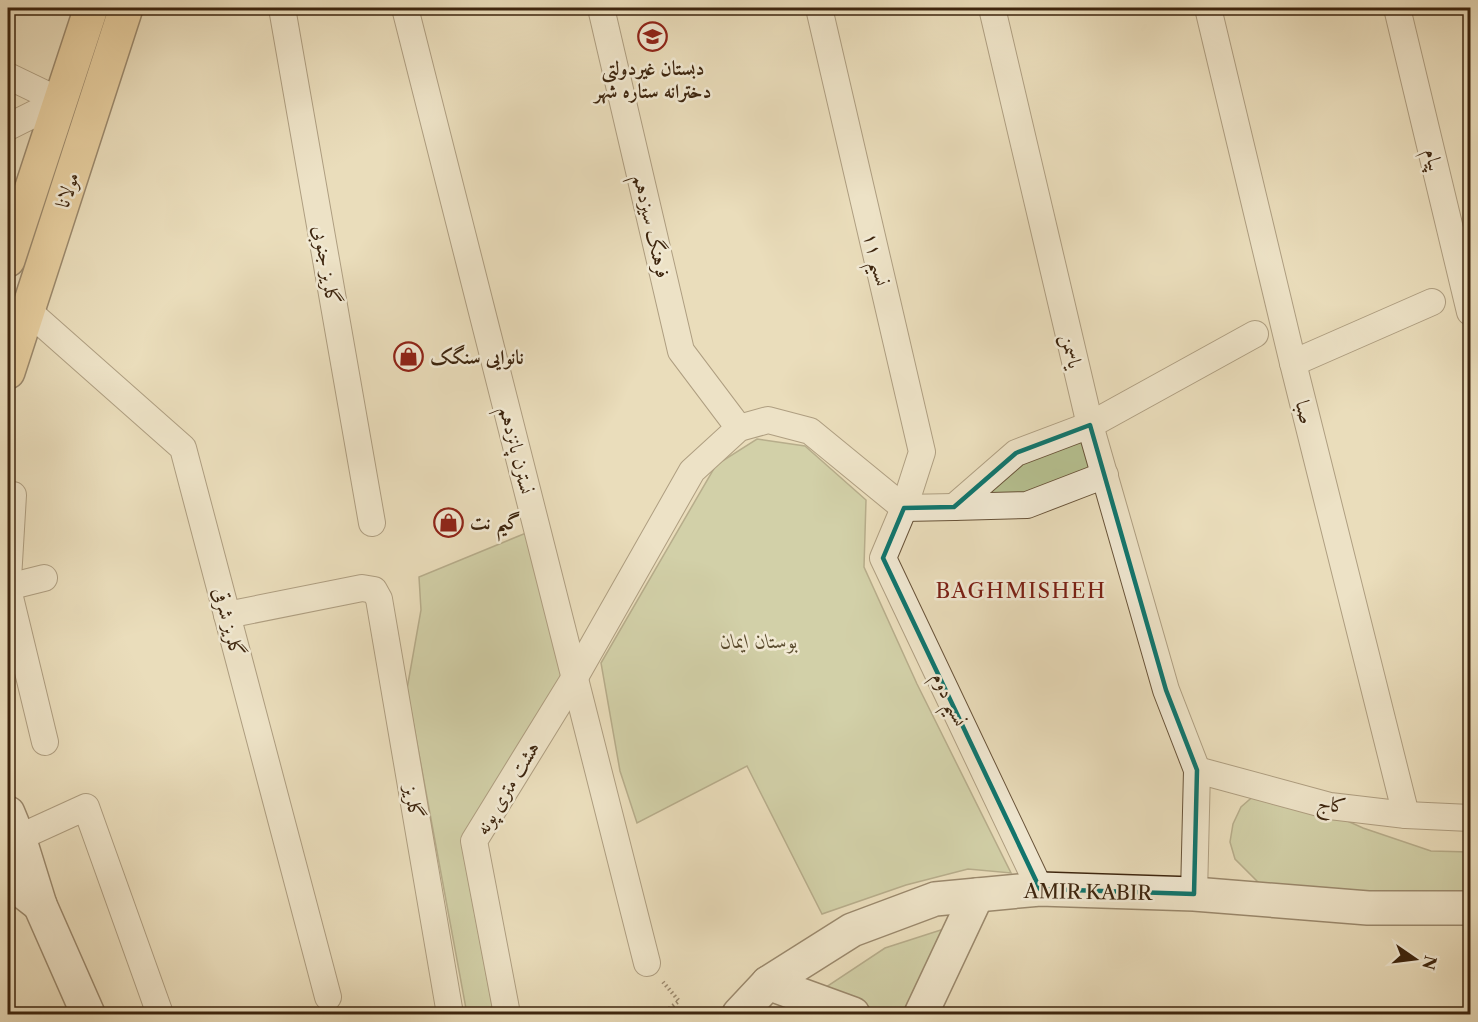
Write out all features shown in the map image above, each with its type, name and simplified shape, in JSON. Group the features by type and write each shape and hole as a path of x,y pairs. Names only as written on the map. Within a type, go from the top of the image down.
{"main road":[{"name":"مولانا","path":"8,260 91,8"},
{"name":"مولانا","path":"8,372 126,8"},
{"path":"13,825 40,905 88,1014"},
{"path":"8,880 40,905"},
{"name":"AMIR KABIR","path":"739,1014 768,983 852,930 935,899 1040,889 1194,894 1368,908 1470,908"},
{"path":"921,1014 977,895"},
{"path":"768,983 853,1014"}],"street":[{"name":"گلریز جنوبی","path":"282,8 372,524"},
{"name":"نسترن پانزدهم","path":"405,8 647,963"},
{"name":"فرهنگ سیزدهم","path":"601,8 681,351 739,428"},
{"name":"نسیم ۱۱","path":"819,8 922,453 904,508"},
{"name":"یاسمن","path":"992,8 1090,425 1166,690 1197,770"},
{"name":"صبا","path":"1208,8 1293,363 1406,815"},
{"name":"پیام","path":"1396,8 1470,312"},
{"path":"8,76 60,102"},
{"path":"8,127 60,102"},
{"path":"1293,363 1432,302"},
{"name":"گلریز شرقی","path":"27,310 183,448 328,997"},
{"path":"954,507 1016,453 1090,425 1255,334"},
{"path":"739,428 768,420 810,430 904,508 1027,504 1105,475"},
{"name":"هشت متری پونه","path":"507,1014 474,841 575,678 692,471 739,428"},
{"path":"8,579 14,495"},
{"name":"نسیم دوم","path":"904,508 883,558 1040,889"},
{"path":"44,578 8,588 45,742"},
{"name":"گلریز","path":"227,615 362,588 374,590 379,599 450,1014"},
{"path":"1194,894 1197,770"},
{"name":"کاج","path":"1197,770 1330,806 1406,815 1470,818"},
{"path":"13,825 86,807 160,1014"}],"path":[{"path":"647,963 679,1001 662,1014"}],"highlighted area":[{"path":"1090,425 1166,690 1197,770 1194,894 1040,889 883,558 904,508 954,507 1016,453"}],"green space":[{"path":"1085,435 1096,471 1032,496 974,496 1019,460"},
{"name":"بوستان ایمان","path":"757,439 805,446 866,500 864,567 917,684 1011,873 968,869 906,885 822,914 747,766 637,823 620,771 601,663 716,465"},
{"path":"526,533 563,673 462,846 494,1014 467,1014 407,689 421,610 419,577"},
{"path":"1257,793 1305,802 1363,828 1431,851 1470,852 1470,899 1263,887 1235,859 1230,842 1233,824 1241,807"},
{"path":"947,928 910,1014 885,1014 823,989 885,948"}],"place":[{"name":"دبستان غیردولتی دخترانه ستاره شهر","path":"653,37"},
{"name":"نانوایی سنگک","path":"409,357"},
{"name":"گیم نت","path":"449,522"}],"district":[{"name":"BAGHMISHEH","path":"1021,590"}]}
